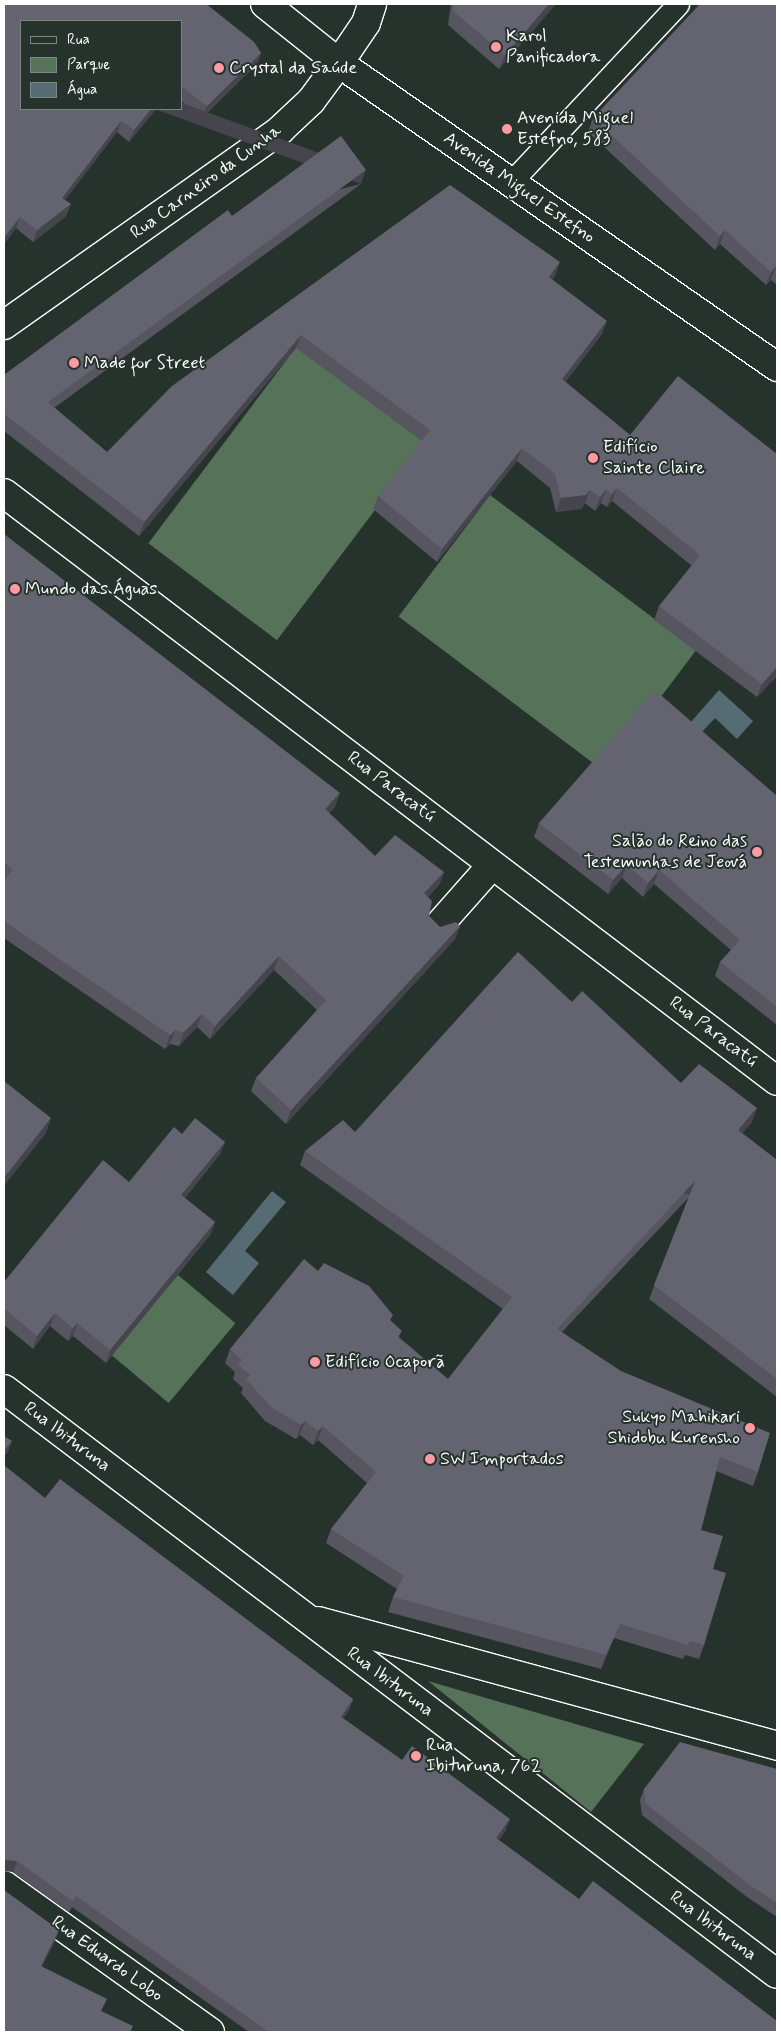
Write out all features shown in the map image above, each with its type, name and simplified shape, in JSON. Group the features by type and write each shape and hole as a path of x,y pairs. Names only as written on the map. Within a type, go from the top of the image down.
{"street":[{"name":"Avenida Miguel Estefno","path":"266,4 339,63 777,367"},
{"name":"Rua Carneiro da Cunha","path":"4,325 280,130 310,101 339,63 366,23 372,4"},
{"name":"Rua Paracatú","path":"4,493 777,1081"},
{"path":"439,925 492,865"},
{"name":"Rua Ibituruna","path":"4,1389 300,1616 777,1974"},
{"path":"300,1616 777,1746"},
{"name":"Rua Eduardo Lobo","path":"4,1885 210,2032"}],"lane":[{"path":"511,182 678,4"}],"green space":[{"path":"297,346 426,443 277,640 148,543"},
{"path":"490,495 696,650 605,772 399,616"},
{"path":"178,1275 235,1323 169,1403 111,1355"},
{"path":"428,1681 644,1744 591,1812"}],"water":[{"path":"719,690 753,721 737,739 715,718 701,733 690,723"},
{"path":"272,1191 286,1202 245,1251 259,1263 233,1295 206,1272"}],"building":[{"path":"4,4 206,4 254,42 261,53 207,106 182,87 182,20 20,20 20,110 150,110 134,130 121,121 62,198 71,204 37,230 20,217 6,235 4,234"},
{"name":"Karol Panificadora","path":"454,4 549,4 505,55 453,11"},
{"path":"700,4 777,4 777,267 771,272 725,230 720,236 593,118"},
{"path":"341,136 366,170 48,402 107,452 172,386 450,185 560,262 549,277 607,321 562,379 630,435 678,376 777,454 777,667 762,684 659,606 700,555 617,488 612,494 606,489 600,497 590,490 586,495 561,498 555,474 522,448 442,549 378,496 430,430 301,335 144,522 4,414 4,375 228,210 232,216"},
{"path":"4,534 340,793 325,809 375,856 395,835 444,872 424,893 432,901 429,916 440,927 456,922 460,926 291,1110 256,1078 326,1000 279,956 215,1026 202,1014 184,1032 175,1030 170,1035 4,921 4,881 13,870 4,862"},
{"path":"655,690 777,796 777,1007 720,962 740,940 659,870 648,883 627,865 613,880 539,823"},
{"path":"518,952 572,1002 582,991 681,1083 699,1064 757,1108 738,1130 777,1160 777,1379 654,1285 695,1181 557,1329 621,1371 770,1433 758,1472 720,1457 701,1530 723,1536 713,1569 726,1573 704,1645 689,1641 688,1645 620,1624 606,1655 393,1597 404,1576 331,1529 376,1472 323,1426 318,1431 305,1421 301,1425 271,1407 246,1379 250,1375 238,1365 242,1360 230,1349 304,1259 318,1271 324,1263 369,1286 393,1315 390,1320 402,1331 398,1337 448,1379 512,1297 305,1151 343,1120 355,1132"},
{"path":"4,1081 51,1118 4,1178"},
{"path":"195,1118 225,1142 181,1195 215,1222 110,1350 77,1323 73,1328 55,1313 37,1336 4,1308 4,1282 103,1160 129,1182 174,1127 182,1134"},
{"path":"4,1436 12,1441 4,1451"},
{"path":"4,1465 45,1498 60,1479 353,1699 341,1717 402,1760 412,1746 510,1819 496,1838 579,1899 593,1881 777,2021 777,2032 269,2032 76,1896 73,1901 17,1861 4,1860"},
{"path":"680,1742 777,1769 777,1903 751,1886 646,1804 644,1789"},
{"path":"4,1890 59,1930 41,1966 107,1999 101,2011 133,2026 130,2032 4,2032"}],"place":[{"name":"Karol Panificadora","path":"496,47"},
{"name":"Crystal da Saúde","path":"219,68"},
{"name":"Avenida Miguel Estefno, 583","path":"507,129"},
{"name":"Made for Street","path":"74,363"},
{"name":"Edifício Sainte Claire","path":"593,458"},
{"name":"Mundo das Águas","path":"15,589"},
{"name":"Salão do Reino das Testemunhas de Jeová","path":"757,852"},
{"name":"Edifício Ocaporã","path":"315,1362"},
{"name":"Sukyo Mahikari Shidobu Kurensho","path":"750,1428"},
{"name":"SW Importados","path":"430,1459"},
{"name":"Rua Ibituruna, 762","path":"416,1756"}]}
